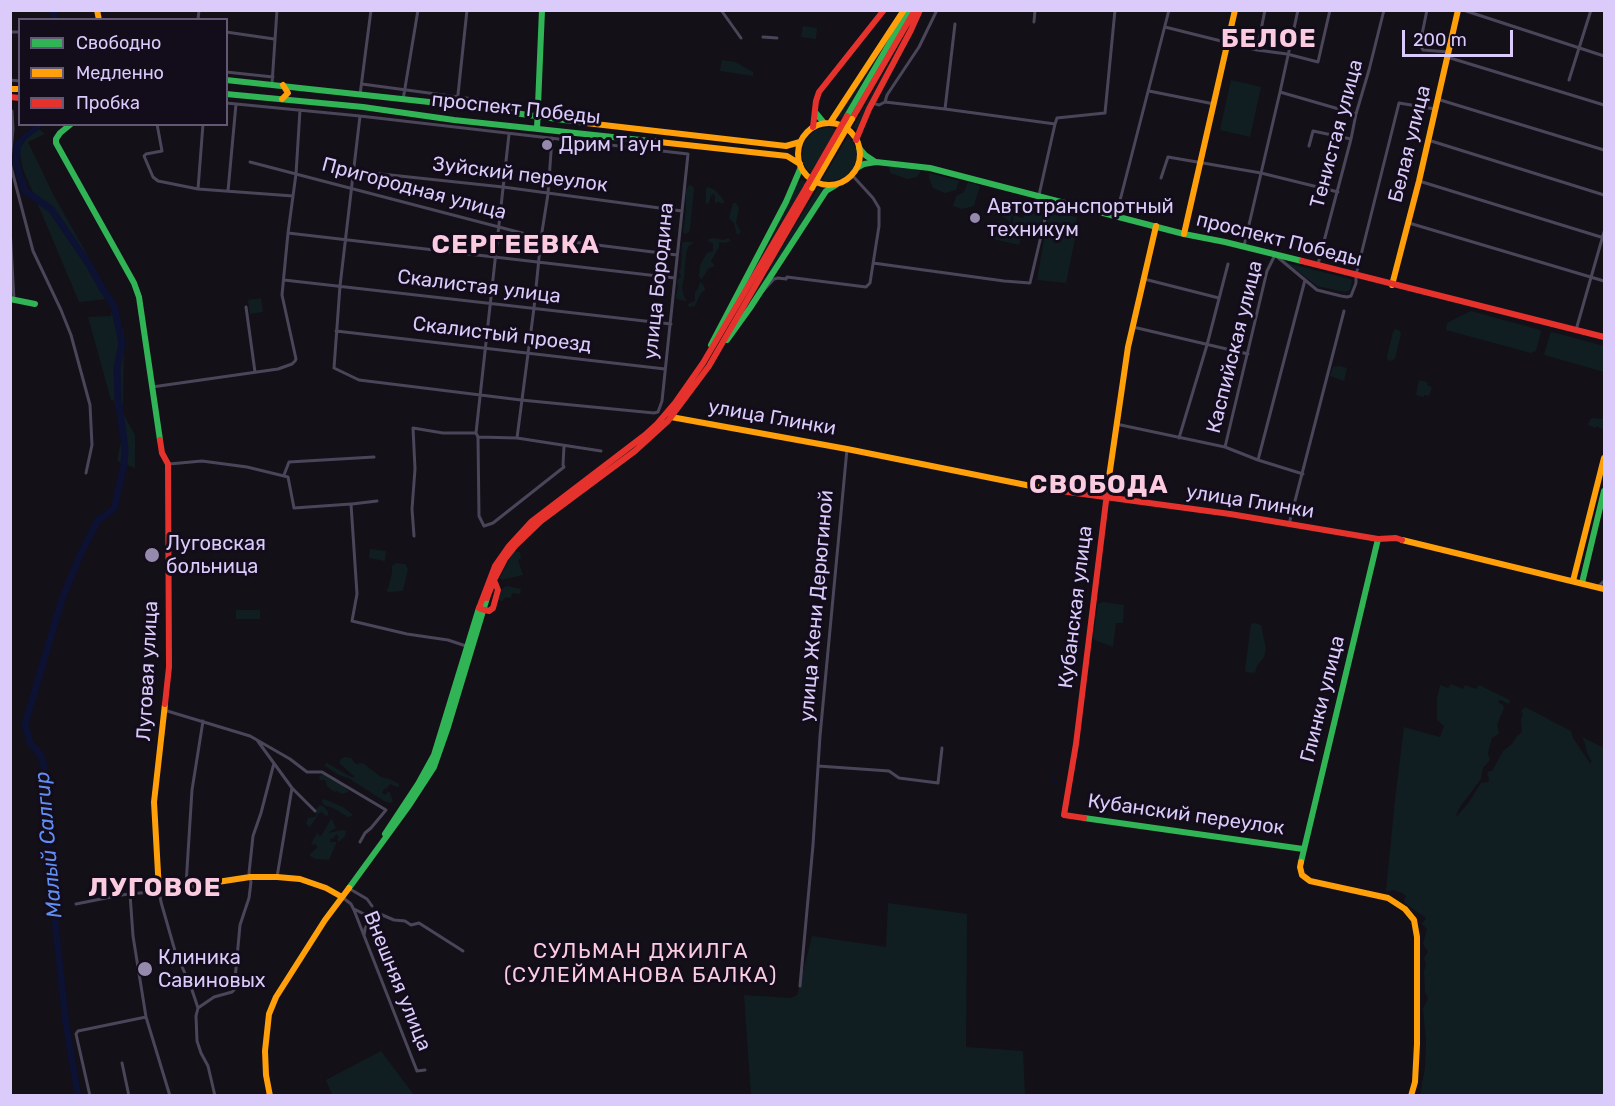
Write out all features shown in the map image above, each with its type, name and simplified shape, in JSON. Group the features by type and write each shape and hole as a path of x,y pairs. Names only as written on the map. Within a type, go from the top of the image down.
{"main road":[{"path":"537,129 542,10"},
{"path":"813,127 819,92 884,10"},
{"path":"836,185 825,186 806,175 800,166 798,157 800,142 813,127 827,123 904,10"},
{"path":"850,118 909,10"},
{"path":"856,140 872,103 911,30 918,10"},
{"path":"376,850 434,755 495,566 509,546 541,513 604,467 657,424 675,403 707,356 850,118 918,10"},
{"path":"1184,234 1235,10"},
{"name":"Белая улица","path":"1392,285 1419,181 1458,10"},
{"name":"проспект Победы","path":"228,80 272,80 283,86 404,100 457,101 538,116 630,129 786,146 800,142"},
{"path":"282,99 288,93 283,86"},
{"name":"проспект Победы","path":"228,94 778,154 794,160 800,166"},
{"path":"723,342 733,333 756,300 826,191 845,181 857,168 860,157 856,140 844,128 827,123 815,112"},
{"name":"Луговая улица","path":"68,126 57,136 57,146 137,290 142,309 162,453 168,464 169,667 154,802 159,891"},
{"path":"859,148 865,156 876,162"},
{"name":"проспект Победы","path":"857,168 876,162 930,168 1184,234 1605,337"},
{"path":"707,356 713,339 786,202 798,177 800,166"},
{"path":"270,1095 265,1051 269,1014 276,997 325,920 408,807 434,767 448,728 481,609 509,552 553,511 635,451 671,417 709,366 809,187"},
{"name":"Кубанская улица","path":"1064,815 1076,744 1116,424 1133,327 1156,226"},
{"path":"12,299 35,304"},
{"name":"улица Глинки","path":"671,417 847,449 1060,492 1230,514 1378,538 1400,539 1601,588"},
{"path":"1573,581 1605,458"},
{"path":"1582,583 1605,491"},
{"name":"Глинки улица","path":"1378,538 1300,867 1302,875 1310,881 1388,898 1405,909 1414,920 1417,937 1417,1044 1415,1082 1411,1095"},
{"name":"Кубанский переулок","path":"1064,815 1303,849"},
{"path":"159,891 186,885 250,877 277,877 300,879 326,888 342,897"}],"street":[{"path":"228,72 272,80 277,10"},
{"path":"360,95 371,10"},
{"path":"404,100 418,10"},
{"path":"457,101 466,10"},
{"path":"721,10 741,38"},
{"path":"885,102 887,95 919,47 937,10"},
{"path":"1034,22 1035,10"},
{"path":"1039,195 1057,118 1105,113 1115,10"},
{"path":"1116,216 1169,10"},
{"path":"1257,50 1265,10"},
{"path":"1243,247 1298,10"},
{"path":"1165,27 1257,50 1287,54 1318,62 1330,10"},
{"name":"Тенистая улица","path":"1318,266 1384,10"},
{"path":"1427,10 1420,44 1423,50 1448,55 1605,105"},
{"path":"1463,10 1605,56"},
{"path":"1569,80 1591,10"},
{"path":"945,109 955,24"},
{"path":"228,32 274,39"},
{"path":"763,37 777,38"},
{"path":"362,84 457,101 503,104"},
{"path":"1149,91 1214,104"},
{"path":"1280,92 1356,114"},
{"path":"1437,99 1605,150"},
{"path":"872,103 879,105 885,102 1055,124"},
{"path":"228,103 608,145 608,136"},
{"path":"228,191 236,103"},
{"path":"1275,255 1317,290 1351,296 1399,103 1435,109"},
{"path":"152,387 282,368 295,361 282,295 296,174 300,110"},
{"path":"12,111 10,162 33,251 71,335 90,405 92,444 86,473"},
{"path":"360,116 340,286 334,368 359,380 522,400"},
{"path":"157,126 162,151 144,156 153,177 158,181 198,189 293,196"},
{"path":"198,189 203,126"},
{"path":"1309,146 1314,131 1351,140"},
{"path":"508,134 477,435 479,516 484,526 493,523 564,468 564,446"},
{"path":"517,438 548,194 552,138"},
{"path":"1428,140 1605,195"},
{"name":"улица Бородина","path":"522,400 654,413 658,412 662,401 688,154 608,145"},
{"path":"1161,178 1168,157 1261,173 1338,192"},
{"name":"Пригородная улица","path":"250,162 542,238 677,255"},
{"name":"Зуйский переулок","path":"353,171 503,187 682,211"},
{"path":"756,300 774,279 778,278 786,279 787,277 866,287 870,284 879,226 879,208 852,175"},
{"path":"1419,181 1604,238"},
{"path":"873,263 1030,283 1045,219 1048,212 1060,200"},
{"path":"1407,222 1605,281"},
{"path":"10,227 12,299"},
{"path":"1576,330 1605,232"},
{"path":"288,233 675,278"},
{"name":"Каспийская улица","path":"1225,447 1268,271 1275,255"},
{"path":"1179,438 1228,264"},
{"path":"1144,279 1219,298"},
{"name":"Скалистая улица","path":"284,280 671,324"},
{"path":"1258,460 1305,280"},
{"path":"246,307 255,372"},
{"path":"1289,524 1344,311"},
{"path":"1133,327 1248,354"},
{"name":"Скалистый проезд","path":"336,331 665,369"},
{"path":"1116,424 1225,447 1302,474"},
{"path":"414,536 413,428 443,433 517,438 601,451"},
{"name":"улица Жени Дерюгиной","path":"800,987 847,449"},
{"path":"284,475 289,462 374,457"},
{"path":"168,464 201,461 284,475 290,479 294,508 376,501"},
{"path":"351,504 357,594 352,621 408,634 448,640 468,647"},
{"path":"1601,588 1605,581"},
{"path":"164,710 250,736 308,772 322,772 386,810 360,842"},
{"path":"186,885 192,790 203,721"},
{"path":"256,740 292,788 315,811"},
{"path":"818,766 889,771 899,778 938,783 942,748"},
{"path":"198,1008 214,997 234,990 240,925 249,898 251,882 249,873 253,836 274,763"},
{"path":"277,877 292,788"},
{"path":"348,888 368,899 372,906"},
{"path":"76,904 159,891"},
{"name":"Луговая улица","path":"159,891 175,951 198,1008 197,1041 208,1066 215,1095"},
{"path":"130,894 133,936 146,1017 170,1095"},
{"name":"Внешняя улица","path":"342,897 352,907 417,1071 425,1070"},
{"path":"352,907 363,914 380,914 411,925 418,923 463,951"},
{"path":"364,938 371,915"},
{"path":"90,1095 76,1034 78,1031 146,1017"},
{"path":"122,1063 129,1095"}],"shaded area":[{"path":"899,23 844,118 837,117"},
{"path":"803,26 817,28 816,39 801,37"},
{"path":"906,34 858,130 853,127"},
{"path":"722,60 735,62 753,72 753,76 720,71"},
{"path":"1231,80 1261,87 1250,137 1220,130"},
{"path":"35,126 42,126 27,138 19,149 14,147 23,134"},
{"path":"830,127 837,130 812,174 803,162 804,142 815,130"},
{"path":"39,129 45,134 28,142 54,196 116,306 124,333 123,413 135,435 135,468 117,461 122,437 114,400 111,400 88,317 111,316 112,307 107,299 79,302 23,169 19,149 27,138"},
{"path":"848,136 857,152 856,163 852,170 840,179 822,180"},
{"path":"889,166 921,171 917,177 908,179 890,173"},
{"path":"929,173 959,181 956,190 945,193 933,188"},
{"path":"802,180 806,182 735,307 733,306 796,184"},
{"path":"968,182 980,186 974,206 962,209 953,206 956,196 964,192"},
{"path":"689,185 694,189 690,229 685,234 683,232 686,190"},
{"path":"708,187 715,190 724,201 723,204 715,203 713,194 709,203 706,204"},
{"path":"818,188 824,191 745,313 743,312"},
{"path":"996,196 1013,214 1010,222 1002,216 987,211"},
{"path":"733,203 736,203 739,208 736,223 741,232 737,235 734,223 729,218"},
{"path":"1028,203 1048,208 1044,214 1040,231 1024,227 1019,245 993,239 998,221 1012,224 1014,215 1023,218"},
{"path":"1048,211 1077,217 1074,232 1045,226"},
{"path":"1046,228 1076,234 1066,283 1037,280"},
{"path":"713,238 723,240 729,238 730,241 719,242 719,247 711,261 715,266 709,268 701,280 700,265 707,253 713,251 713,244 707,240"},
{"path":"684,242 693,243 688,247 686,253 682,286 685,301 677,299 676,296 677,281 681,276 679,272"},
{"path":"1287,263 1350,279 1352,281 1350,290 1345,292 1317,286"},
{"path":"700,282 705,290 701,293 695,306 689,307 688,304 695,301 695,292"},
{"path":"261,298 263,312 250,314 248,300"},
{"path":"1471,311 1540,330 1536,351 1531,353 1446,330 1447,323"},
{"path":"1395,329 1401,334 1395,359 1390,361 1387,356"},
{"path":"1552,332 1604,346 1604,372 1544,355"},
{"path":"1333,367 1347,368 1344,381 1330,376"},
{"path":"1419,380 1427,382 1427,385 1432,387 1429,396 1416,395"},
{"path":"1604,417 1604,430 1588,425 1590,419"},
{"path":"370,549 386,551 385,561 369,558"},
{"path":"514,551 520,552 521,559 518,560 523,575 501,580 500,577"},
{"path":"396,563 405,564 408,569 403,591 388,592 386,589 388,589 392,566"},
{"path":"506,586 521,589 520,594 512,593 511,598 498,600 502,589"},
{"path":"1103,602 1124,605 1123,623 1116,623 1113,647 1093,638 1098,604"},
{"path":"236,610 260,610 260,619 236,619"},
{"path":"1251,624 1261,625 1266,649 1255,673 1245,670"},
{"path":"1451,684 1463,689 1465,685 1476,689 1479,685 1510,700 1509,704 1498,701 1504,708 1497,725 1499,734 1492,738 1488,753 1490,760 1483,768 1481,779 1460,807 1457,816 1481,783 1488,782 1489,771 1492,771 1503,751 1522,732 1523,714 1521,711 1525,707 1571,731 1573,738 1590,763 1592,762 1582,737 1604,748 1604,1095 1420,1095 1425,1068 1426,1041 1423,1009 1428,998 1425,992 1424,958 1428,952 1423,944 1427,929 1422,924 1426,918 1406,904 1404,901 1406,896 1402,893 1394,890 1386,891 1404,727 1440,737 1444,726 1437,720 1437,698 1440,685 1448,688"},
{"path":"344,757 351,758 356,764 363,763 381,777 399,784 397,787 390,784 382,793 385,795 390,792 393,802 384,801 325,766 327,763 355,777 340,764 340,760"},
{"path":"323,773 335,778 349,792 342,794 334,792 327,786 325,780 320,780 319,777"},
{"path":"324,799 343,807 352,816 348,817 324,805 322,801"},
{"path":"320,805 328,812 328,815 319,813 310,827 306,824 308,818 315,817 317,814 315,810"},
{"path":"331,819 336,828 329,833 342,830 346,831 345,836 339,842 336,834 330,839 330,842 336,842 336,844 329,860 316,859 310,854 317,848 316,844 311,845 318,832 321,836"},
{"path":"888,903 967,914 966,1047 1023,1051 1025,1095 751,1095 744,995 791,998 797,995 812,936 886,947"},
{"path":"381,1051 414,1095 332,1095 326,1080"}],"waterway":[{"name":"Малый Салгир","path":"53,10 55,18"},
{"name":"Малый Салгир","path":"20,142 16,163 25,191 51,209 90,266 114,306 122,343 117,368 118,398 125,448 124,464 114,509 98,520 62,599 25,724 30,743 40,754 44,766 48,856 66,1024 78,1096"},
{"path":"1055,778 1053,780 1057,783"}],"traffic: fast":[{"path":"537,129 542,10"},
{"path":"847,116 909,10"},
{"path":"228,80 457,105 586,123"},
{"path":"228,94 363,107 454,120 650,141"},
{"path":"815,112 824,123"},
{"path":"69,126 60,133 56,143 134,283 139,297 160,440"},
{"path":"859,148 874,161"},
{"path":"857,168 876,162 930,168 1184,234 1302,261"},
{"path":"711,345 786,202 801,167"},
{"path":"727,340 826,191 836,185"},
{"path":"10,299 35,304"},
{"path":"1582,583 1604,491"},
{"path":"1301,862 1378,539"},
{"path":"349,888 434,767 487,598"},
{"path":"385,834 434,755 479,608"},
{"path":"1084,818 1303,849"}],"traffic: slow":[{"path":"97,10 99,18"},
{"path":"830,123 904,10"},
{"path":"1184,234 1235,10"},
{"path":"1392,285 1419,181 1458,10"},
{"path":"282,99 288,93 283,85"},
{"path":"10,89 18,89"},
{"path":"812,188 852,119"},
{"path":"586,123 786,146 800,142"},
{"path":"829,123 841,125 851,132 858,142 860,154 858,166 851,176 841,183 829,185 817,183 807,176 800,166 798,154 800,142 807,132 817,125 829,123"},
{"path":"650,141 787,156 800,164"},
{"path":"1109,477 1128,347 1156,226"},
{"path":"671,417 1046,489"},
{"path":"1573,581 1604,458"},
{"path":"1402,540 1604,589"},
{"path":"165,704 154,802 159,891 250,877 277,877 300,879 326,888 342,897"},
{"path":"1301,862 1302,875 1310,881 1388,898 1405,909 1414,920 1417,937 1417,1044 1415,1082 1411,1096"},
{"path":"270,1096 265,1051 269,1014 276,997 325,920 349,888"}],"traffic: jam":[{"path":"813,127 819,92 884,10"},
{"path":"852,119 915,10"},
{"path":"856,140 869,109 920,10"},
{"path":"10,97 18,98"},
{"path":"807,186 847,116"},
{"path":"479,608 495,566 509,546 531,522 645,435 675,403 703,363 807,186"},
{"path":"487,598 505,559 516,545 541,521 635,451 668,421 709,366 812,188"},
{"path":"1302,261 1604,337"},
{"path":"160,440 162,453 168,464 169,667 165,704"},
{"path":"1084,818 1064,815 1076,744 1109,477"},
{"path":"1046,489 1230,514 1378,539 1402,540"},
{"path":"481,609 489,611 493,608 498,590 494,580"}],"place":[{"name":"Дрим Таун","path":"547,145"},
{"name":"Автотранспортный техникум","path":"975,218"},
{"name":"Луговская больница","path":"152,555"},
{"name":"Клиника Савиновых","path":"145,969"}],"district":[{"name":"БЕЛОЕ","path":"1269,39"},
{"name":"СЕРГЕЕВКА","path":"516,245"},
{"name":"СВОБОДА","path":"1099,485"},
{"name":"ЛУГОВОЕ","path":"155,888"},
{"name":"СУЛЬМАН ДЖИЛГА (СУЛЕЙМАНОВА БАЛКА)","path":"641,964"}]}
